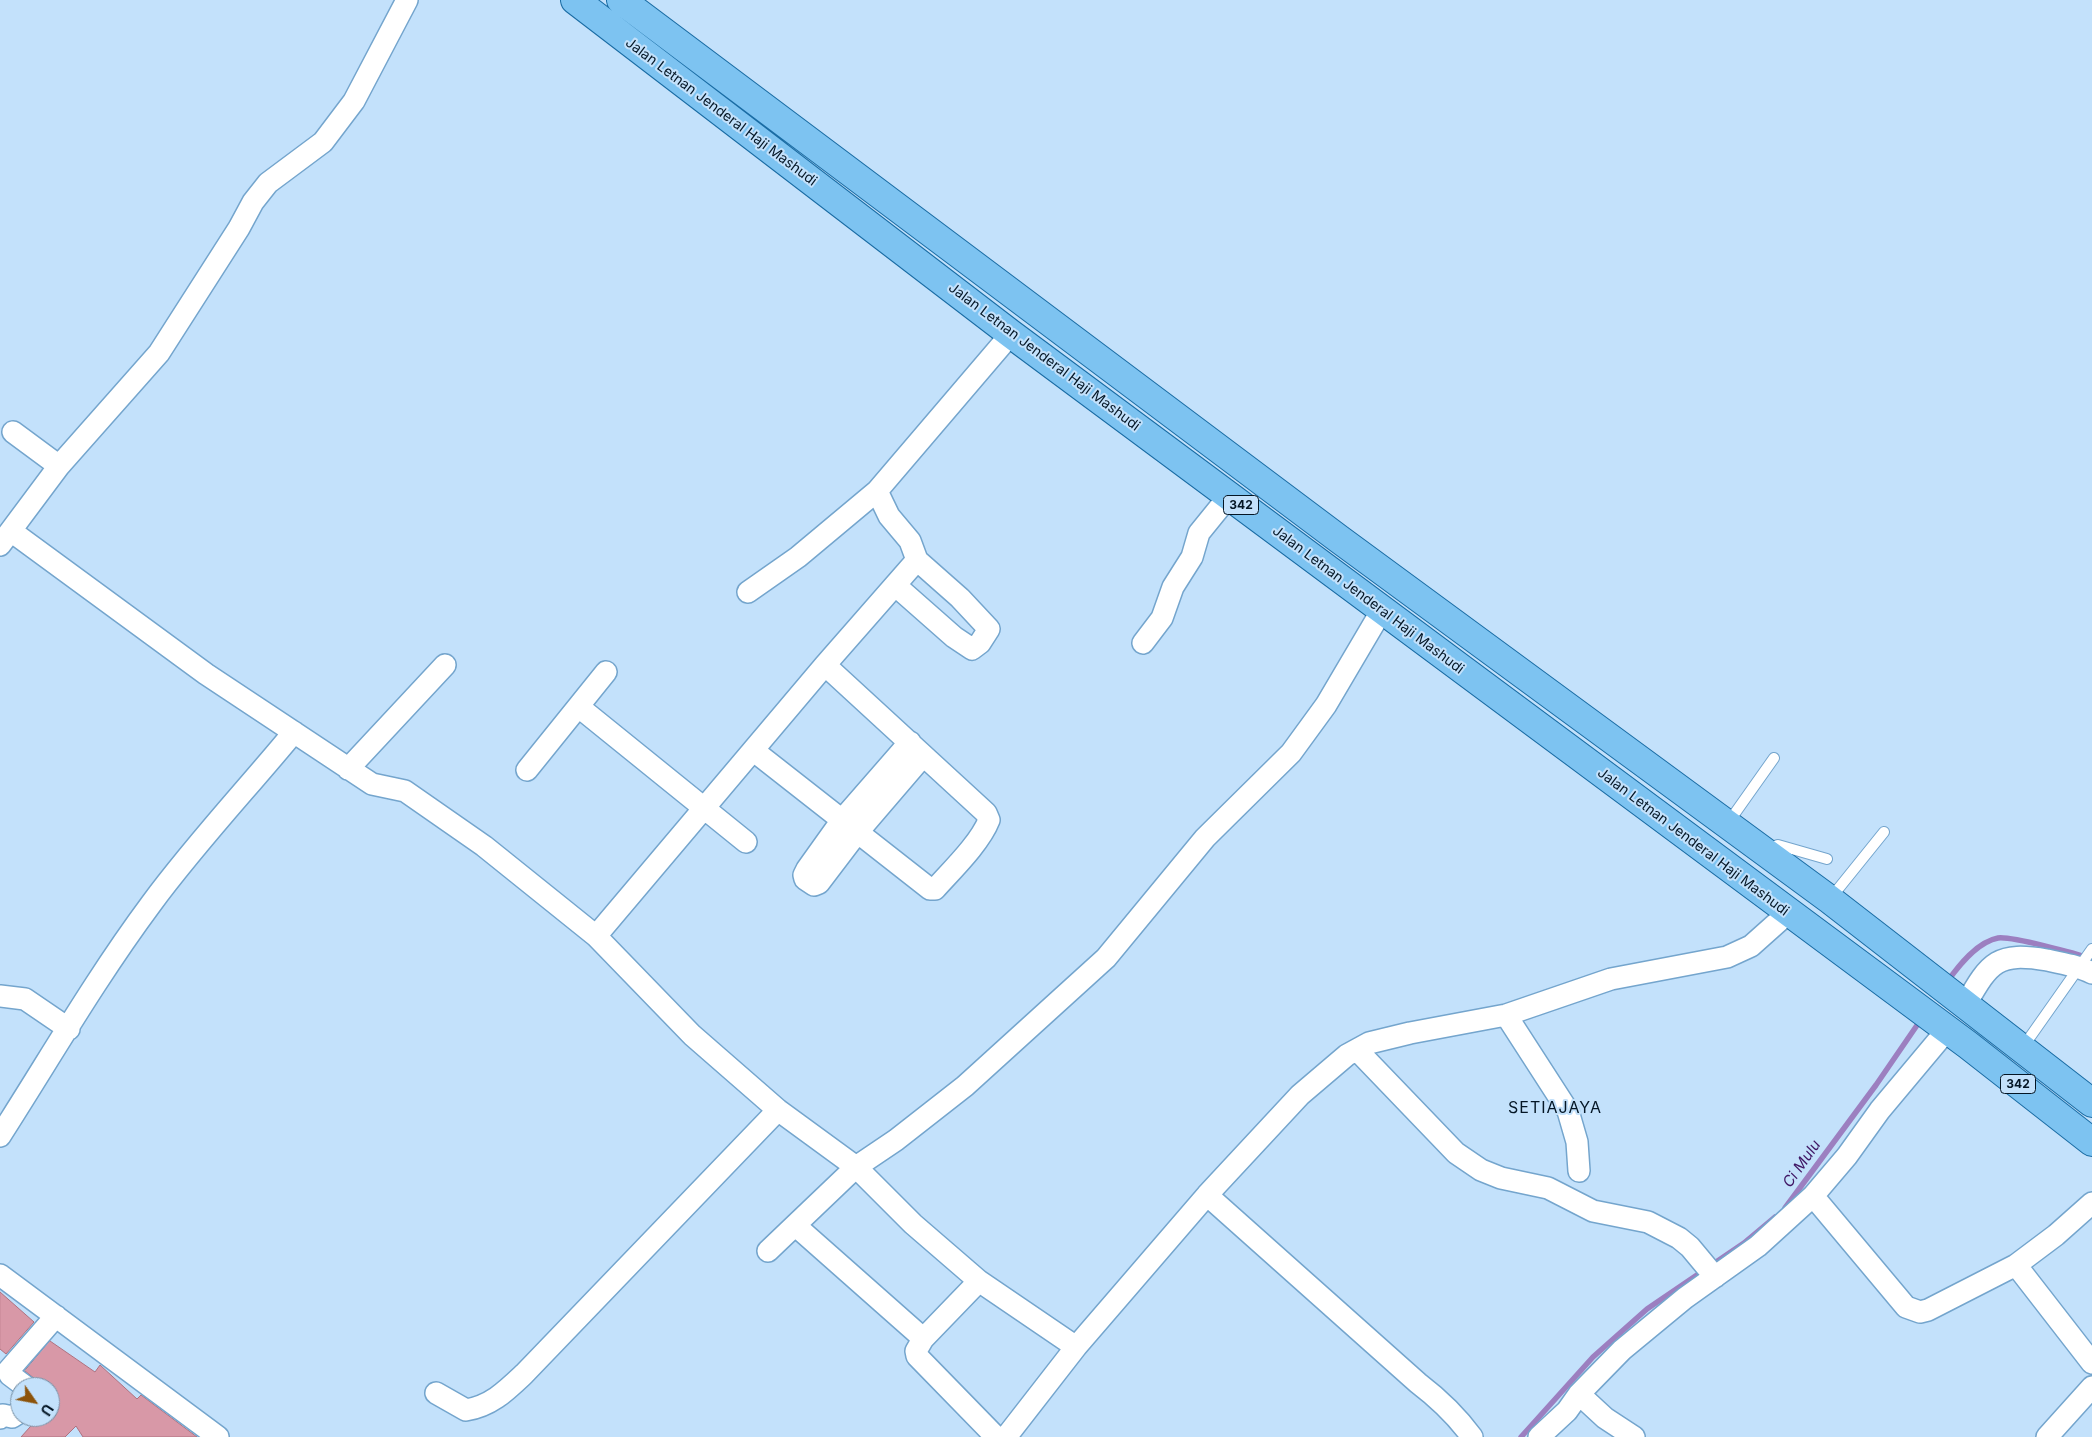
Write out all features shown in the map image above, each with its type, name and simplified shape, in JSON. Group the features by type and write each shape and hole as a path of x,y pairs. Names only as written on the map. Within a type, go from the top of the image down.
{"main road":[{"name":"Jalan Letnan Jenderal Haji Mashudi","path":"575,0 1011,334 1788,914 1945,1028 2092,1142"},
{"name":"342","path":"621,0 1339,539 1829,899 2092,1102"},
{"path":"2041,1102 2062,1079"}],"street":[{"path":"407,0 354,100 323,142 268,183 253,202 239,228 159,353 59,466 6,538 372,784 405,791 484,846 596,936 692,1036 778,1110 856,1168 913,1224 979,1281 1076,1347"},
{"path":"748,592 798,557 877,491 1011,334"},
{"path":"13,432 59,466"},
{"path":"877,491 889,516 910,541 917,560 960,598 989,629 980,643 972,649 954,637 895,586"},
{"path":"1143,643 1162,618 1173,587 1192,557 1198,534 1229,496"},
{"path":"596,936 825,665 917,560"},
{"path":"768,1251 856,1168 896,1140 965,1086 1106,958 1205,838 1291,753 1326,705 1382,610"},
{"path":"348,768 445,665"},
{"path":"754,751 923,885 932,889 938,885 976,841 988,820 980,807 825,665"},
{"path":"527,770 606,672"},
{"path":"579,706 746,842"},
{"path":"0,1136 100,974 152,903 294,732"},
{"path":"849,826 916,749"},
{"path":"1006,1437 1076,1347 1207,1195 1300,1095 1325,1072 1357,1050 1369,1043 1410,1033 1506,1015 1611,979 1683,967 1741,953 1788,914"},
{"path":"1963,1001 1978,982 2000,960 2016,956 2058,962 2088,960"},
{"path":"0,996 25,1000 68,1028"},
{"path":"1506,1015 1568,1111 1577,1142 1579,1171"},
{"path":"1539,1437 1622,1350 1685,1298 1709,1269 1758,1246 1814,1196 1945,1028"},
{"path":"1357,1050 1456,1153 1482,1170 1502,1178 1548,1188 1593,1211 1648,1222 1679,1238 1709,1269"},
{"path":"436,1393 466,1410 489,1403 500,1396 524,1374 778,1110"},
{"path":"1207,1195 1418,1383 1442,1402 1458,1418 1472,1437"},
{"path":"1814,1196 1906,1306 1920,1312 1928,1310 2016,1265 2056,1236 2092,1203"},
{"path":"796,1226 922,1339"},
{"path":"2016,1265 2092,1364"},
{"path":"0,1275 218,1437"},
{"path":"979,1281 922,1339 916,1351 916,1356 996,1437"},
{"path":"13,1377 8,1371 56,1316"},
{"path":"2047,1437 2092,1388"},
{"path":"1573,1403 1605,1418 1634,1437"}],"lane":[{"path":"1727,824 1774,758"},
{"path":"1829,899 1884,832"},
{"path":"1764,851 1769,847 1778,845 1827,859"},
{"path":"2023,1048 2088,960"}],"building":[{"path":"0,1292 34,1322 6,1354 0,1349"},
{"path":"50,1341 95,1372 100,1365 137,1399 141,1395 197,1437 83,1437 76,1426 65,1437 21,1437 30,1427 60,1427 60,1377 32,1377 25,1371"}],"waterway":[{"name":"Ci Mulu","path":"1947,982 1976,949 1990,940 1998,938 2030,942 2092,959"},
{"name":"Ci Mulu","path":"1785,1208 1876,1085 1922,1018"},
{"name":"Ci Mulu","path":"1521,1437 1593,1357 1647,1309 1744,1243 1775,1217"}],"district":[{"name":"SETIAJAYA","path":"1555,1108"}]}
